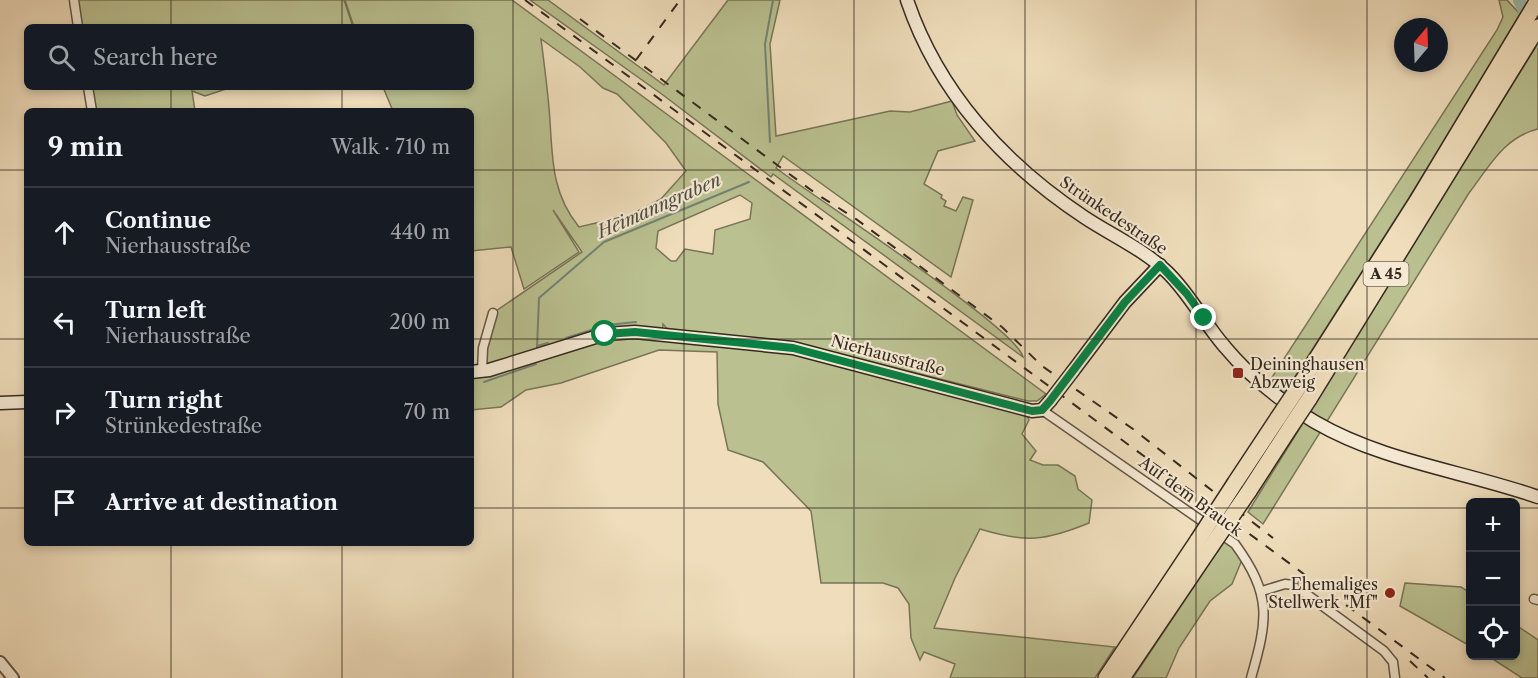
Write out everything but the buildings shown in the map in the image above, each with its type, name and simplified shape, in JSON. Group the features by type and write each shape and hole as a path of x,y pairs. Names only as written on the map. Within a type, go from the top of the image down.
{"highway":[{"name":"A 45","path":"1475,119 1507,52 1538,0"},
{"name":"A 45","path":"1122,678 1204,544 1235,483 1303,395 1475,119 1514,66 1538,27"},
{"name":"A 45","path":"1106,678 1204,544 1249,492 1284,422"}],"main road":[{"name":"Strünkedestraße","path":"907,0 935,65 957,100 990,138 1038,183 1083,216 1160,265 1187,294 1224,346 1244,367 1287,403 1315,422 1365,446 1538,497"},
{"path":"1046,406 1125,302 1160,265"},
{"name":"Nierhausstraße","path":"476,372 605,334 635,332 793,348 1032,411 1046,406"},
{"path":"0,403 24,402"}],"street":[{"path":"74,0 78,24"},
{"path":"88,90 92,108"},
{"path":"476,372 493,313"},
{"name":"Auf dem Brauck","path":"1046,406 1227,537 1253,569 1262,591 1262,633 1251,678"},
{"path":"1262,591 1285,584 1294,585 1384,651 1393,662 1395,678"},
{"path":"0,662 13,678"}],"green space":[{"path":"77,0 344,0 352,24 81,24"},
{"path":"345,0 512,0 1046,394 1037,401 1028,401 812,347 766,339 669,331 663,324 662,337 787,349 1026,414 1029,420 1022,434 1036,451 1030,460 1043,465 1058,465 1075,476 1078,489 1092,500 1089,523 1060,534 1035,538 996,534 980,529 955,578 934,628 1115,647 1095,678 950,678 955,664 924,652 920,660 911,638 909,604 898,588 883,583 821,583 811,511 763,462 728,450 718,404 717,352 659,350 561,383 526,390 501,407 474,410 474,372 482,371 493,313 582,252 553,210 579,252 524,289 511,247 474,251 474,108 392,108 384,90 474,90 474,24 353,24","holes":["541,39 580,67 603,88 617,94 666,143 686,171 661,199 630,215 579,227 569,213 557,185 552,156","740,195 752,203 750,219 715,230 713,254 685,249 676,261 671,261 656,248 658,231"]},
{"path":"530,0 548,0 664,85 728,0 780,0 770,44 776,136 890,111 910,112 952,101 957,115 975,141 938,151 924,184 942,195 941,198 946,201 944,206 956,211 963,197 973,200 951,277 783,156 776,168 952,292 987,319 1012,342 1023,357 773,174 771,177 663,95"},
{"path":"1499,0 1507,0 1520,14 1449,135 1284,394 1269,382 1497,30 1503,17"},
{"path":"1538,43 1538,129 1526,133 1506,146 1469,193 1263,524 1248,512"},
{"path":"92,90 223,90 205,96 192,91 195,108 94,108"},
{"path":"1227,537 1244,555 1232,584 1210,601 1179,648 1166,678 1133,678"},
{"path":"1405,583 1461,587 1466,590 1466,644 1400,606"},
{"path":"1520,628 1538,640 1538,678 1522,678 1494,660 1520,660"}],"waterway":[{"name":"Heimanngraben","path":"770,142 765,44 773,0"},
{"path":"1519,0 1538,42"},
{"name":"Heimanngraben","path":"537,348 539,298 604,242 749,182"},
{"path":"566,338 607,325 636,322"},
{"path":"537,346 548,343"},
{"name":"Heimanngraben","path":"484,382 536,364"}],"railway":[{"path":"525,0 1445,678"},
{"path":"636,60 680,0"},
{"path":"580,19 815,193 856,219 1002,327 1042,366 1133,429 1273,538"},
{"path":"1410,661 1428,678"}],"place":[{"name":"Deininghausen Abzweig","path":"1238,373"},
{"name":"Ehemaliges Stellwerk \"Mf\"","path":"1390,593"}],"route":[{"path":"605,334 635,332 771,344 830,356 1032,411 1042,410 1050,401 1125,302 1160,265 1176,280 1204,318"}]}
